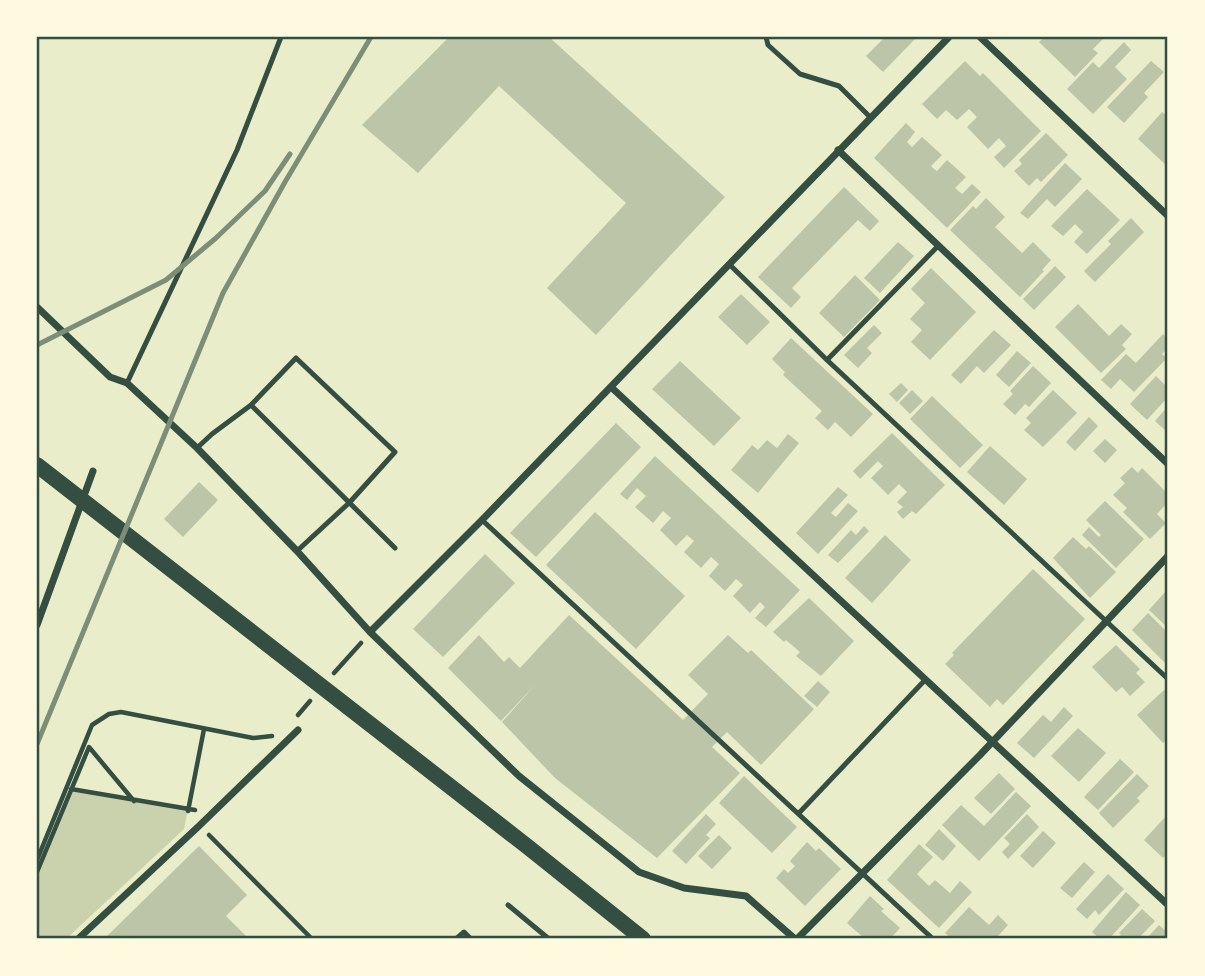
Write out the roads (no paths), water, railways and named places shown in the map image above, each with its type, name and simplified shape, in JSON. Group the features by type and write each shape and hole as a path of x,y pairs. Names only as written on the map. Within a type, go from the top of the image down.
{"main road":[{"path":"37,465 643,939"}],"street":[{"path":"370,632 482,520 949,37"},
{"path":"980,37 1168,216"},
{"path":"838,150 1168,464"},
{"path":"37,307 110,377 127,383 197,448 297,551 370,632 519,776 639,872 684,888 746,896 796,939 992,742 1168,556"},
{"path":"611,387 1168,905"},
{"path":"37,625 93,471"},
{"path":"78,939 298,730"}],"lane":[{"path":"127,383 237,150 281,37"},
{"path":"766,37 768,45 800,74 839,86 870,117"},
{"path":"827,360 939,245"},
{"path":"730,265 827,360 1168,679"},
{"path":"197,448 251,405 296,358 395,453 350,502 297,551"},
{"path":"251,405 395,548"},
{"path":"482,520 933,939"},
{"path":"799,813 925,680"},
{"path":"508,905 549,939"},
{"path":"456,939 464,932 471,939"}],"railway":[{"path":"37,744 223,293 371,37"},
{"path":"37,345 166,280 216,238 265,191 290,154"}]}
